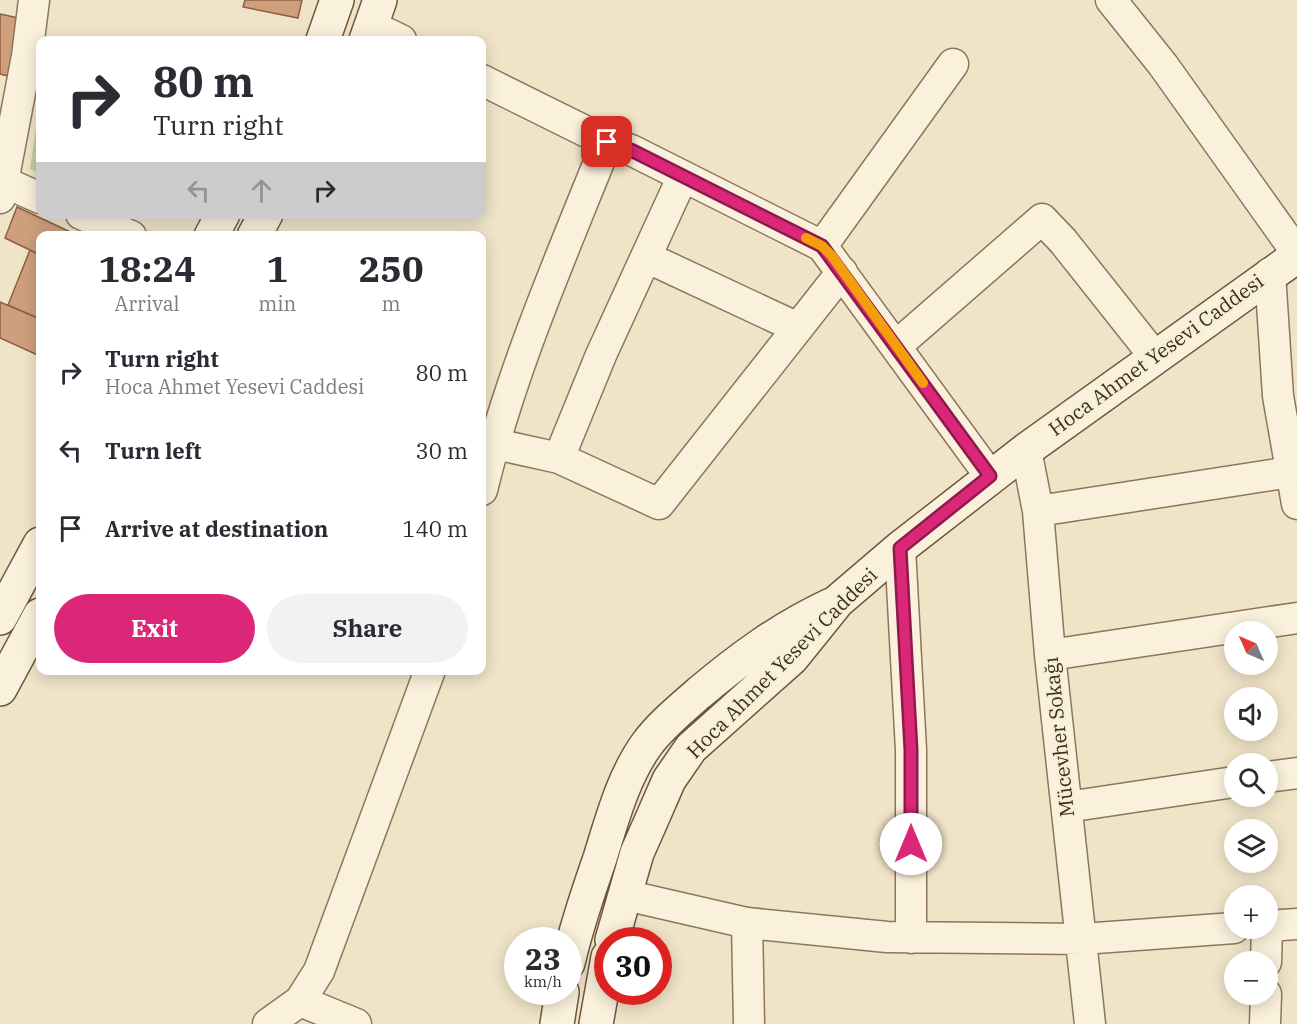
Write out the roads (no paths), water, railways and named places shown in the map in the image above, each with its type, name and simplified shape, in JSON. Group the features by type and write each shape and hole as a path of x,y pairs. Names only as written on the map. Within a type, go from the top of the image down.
{"main road":[{"path":"324,36 337,0"},
{"name":"Hoca Ahmet Yesevi Caddesi","path":"616,927 652,819 669,780 691,748 792,658 838,601 990,476 1297,254"},
{"path":"0,618 36,551"},
{"path":"577,927 614,813 633,767 647,744 674,714 769,637 838,601"},
{"path":"0,689 36,622"},
{"path":"557,1024 560,1005"},
{"path":"596,1024 599,1005"}],"street":[{"path":"34,0 34,57 3,172 36,195"},
{"path":"1111,0 1163,65 1297,254"},
{"path":"373,22 395,36"},
{"path":"822,246 953,64"},
{"path":"486,82 607,142 631,150 822,246 990,476"},
{"path":"607,142 487,443 559,458 659,504 842,272"},
{"path":"559,458 601,355 683,176"},
{"path":"92,219 119,231"},
{"path":"896,346 1042,219 1063,241 1155,357"},
{"path":"646,257 798,328"},
{"path":"1270,273 1287,394 1297,504"},
{"name":"Mücevher Sokağı","path":"1026,450 1038,511 1050,655 1090,1024"},
{"path":"1038,511 1294,471"},
{"path":"900,548 911,750 910,938"},
{"path":"1050,655 1297,618"},
{"path":"273,1022 300,1001 320,971 428,675"},
{"path":"1278,776 1297,773"},
{"path":"1067,807 1224,783"},
{"path":"625,896 747,923 910,938 1082,939 1224,929"},
{"path":"747,923 749,1024"},
{"path":"1278,926 1297,924"},
{"path":"300,1001 356,1024"},
{"path":"1265,1024 1266,1005"}]}
